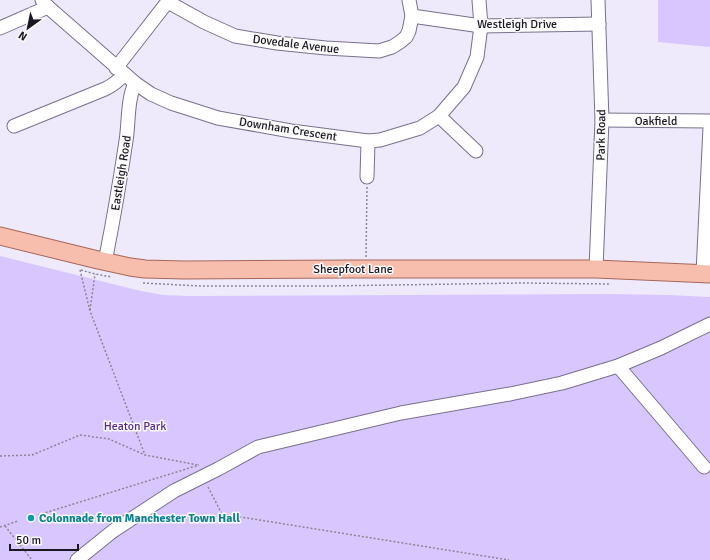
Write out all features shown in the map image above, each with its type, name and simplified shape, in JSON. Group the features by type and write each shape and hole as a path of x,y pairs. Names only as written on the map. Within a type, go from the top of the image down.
{"main road":[{"name":"Sheepfoot Lane","path":"0,236 101,261 145,269 596,269 706,273"}],"street":[{"path":"409,0 412,16"},
{"name":"Downham Crescent","path":"45,3 135,84 151,94 171,103 218,118 291,131 368,140 380,140 420,128 439,116 464,87 477,57 481,26 479,0"},
{"name":"Park Road","path":"596,269 602,120 598,0"},
{"path":"14,126 115,84 121,79 120,71 169,1"},
{"name":"Dovedale Avenue","path":"169,1 204,22 235,36 277,43 326,48 379,51 392,47 406,37 409,31 412,16"},
{"path":"0,28 45,3"},
{"name":"Westleigh Drive","path":"412,16 481,26 598,24"},
{"name":"Eastleigh Road","path":"101,261 122,171 130,99 135,84"},
{"path":"439,116 476,151"},
{"name":"Oakfield","path":"602,120 710,121"},
{"path":"706,273 710,127"},
{"path":"367,177 368,140"},
{"path":"77,560 113,532 201,471 258,447 401,413 510,394 562,383 618,366 661,348 710,324"},
{"path":"618,366 704,467"}],"path":[{"path":"366,269 367,177"},
{"path":"90,311 101,261"},
{"path":"80,270 90,311 145,455"},
{"path":"0,456 32,455 80,436 109,439 145,455 201,471 222,514 509,560"},
{"path":"38,516 201,471"},
{"path":"0,527 18,521"},
{"path":"5,526 32,560"}],"green space":[{"path":"658,0 710,0 710,47 658,42"},
{"name":"Heaton Park","path":"0,256 141,291 163,295 609,294 710,297 710,560 0,560"}],"place":[{"name":"Colonnade from Manchester Town Hall","path":"31,518"}]}
